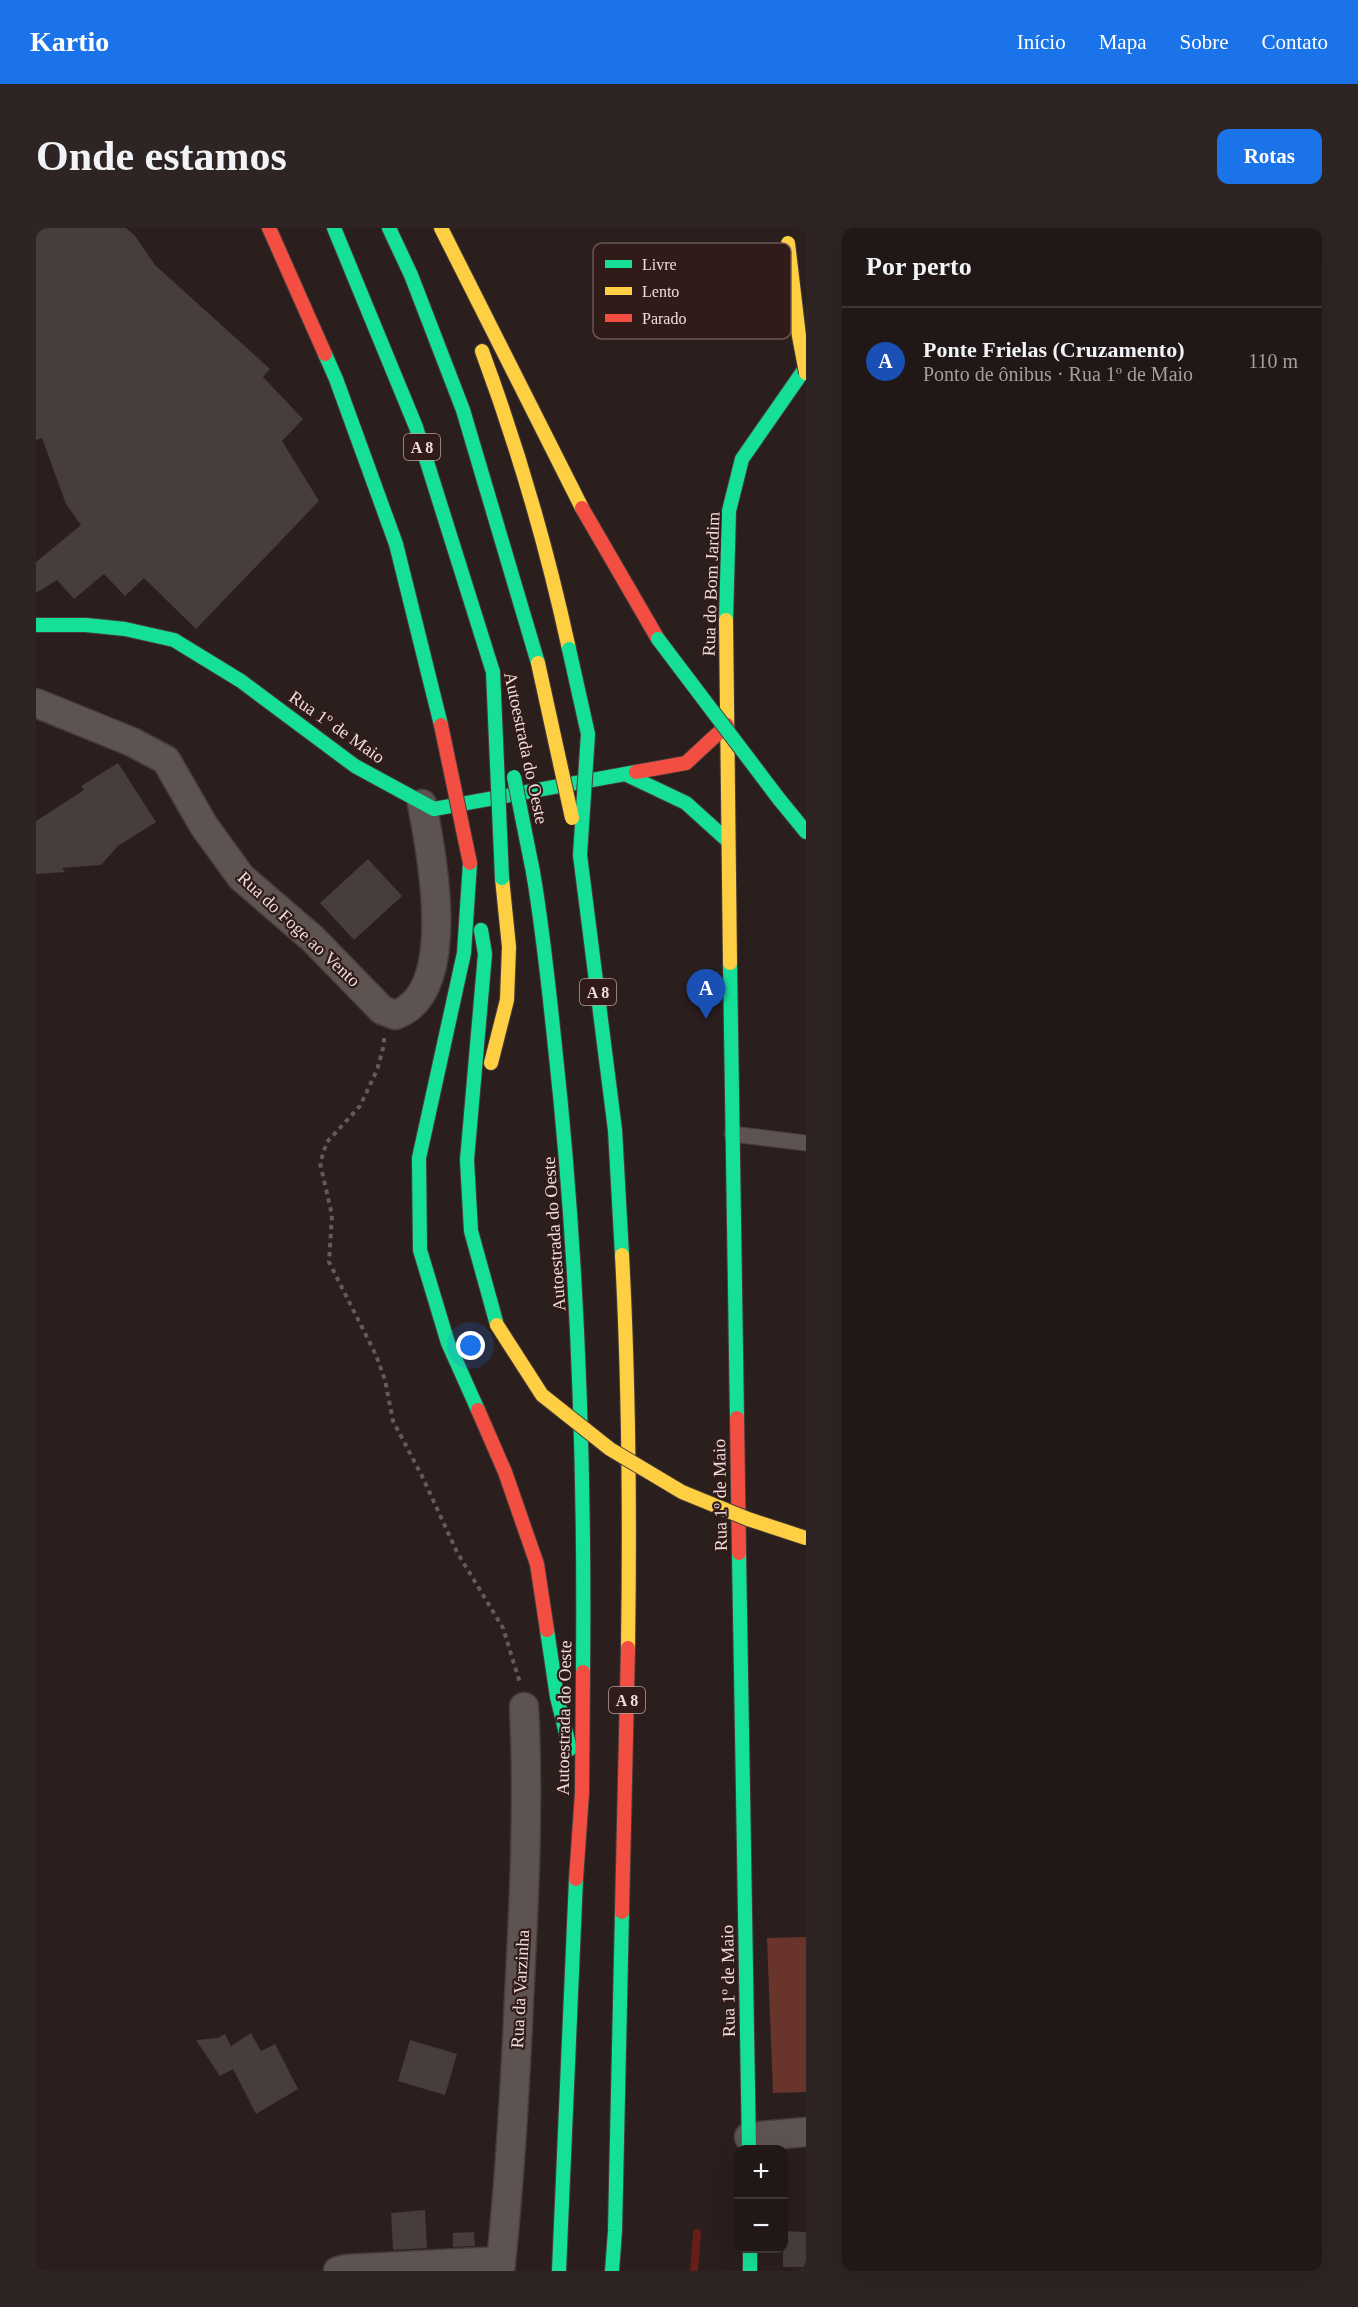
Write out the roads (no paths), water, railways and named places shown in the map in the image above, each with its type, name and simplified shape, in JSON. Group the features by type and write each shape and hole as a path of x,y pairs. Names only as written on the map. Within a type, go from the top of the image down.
{"main road":[{"path":"269,228 336,379 396,544 441,725 470,863 485,954 466,1160 471,1231 497,1324 542,1395 610,1449 682,1492 748,1519 806,1538"},
{"name":"Autoestrada do Oeste","path":"334,228 416,427 493,672 541,918 565,1135 578,1334 584,1536 582,1793 573,1930 559,2271"},
{"name":"Autoestrada do Oeste","path":"389,228 411,275 463,410 538,663 580,855 615,1130 627,1344 630,1535 615,2231 612,2271"},
{"path":"436,228 468,313"},
{"path":"441,228 593,530 658,639 778,799 806,832"},
{"path":"786,228 788,243"},
{"path":"791,268 806,373"},
{"path":"476,335 497,391 551,567 588,734 580,855"},
{"name":"Rua do Bom Jardim","path":"722,789 727,725 729,511 742,459 806,367"},
{"name":"Rua 1º de Maio","path":"36,625 86,625 125,629 174,640 241,681 355,766 434,809 686,763"},
{"path":"466,1160 507,1000 509,948 502,878 493,672"},
{"path":"722,789 706,775 686,763 727,725"},
{"path":"627,775 691,801 728,841"},
{"name":"Rua 1º de Maio","path":"722,789 728,841 749,2143"},
{"path":"470,863 464,953 419,1158 420,1250 448,1343 505,1472 537,1564 557,1697 582,1793"},
{"path":"750,2253 750,2271"}],"street":[{"name":"Rua do Foge ao Vento","path":"36,703 132,742 166,760 204,826 241,877 313,939 382,1010 395,1015 407,1011 424,990 433,957 437,916 432,854 422,804"},
{"name":"Rua da Varzinha","path":"501,2266 515,2089 524,1905 527,1760 524,1707"},
{"path":"749,2143 806,2132"},
{"path":"338,2271 501,2266"}],"lane":[{"path":"732,1134 806,1143"}],"waterway":[{"path":"694,2271 697,2233"}],"place":[{"name":"Ponte Frielas (Cruzamento)","path":"706,1019"}]}
